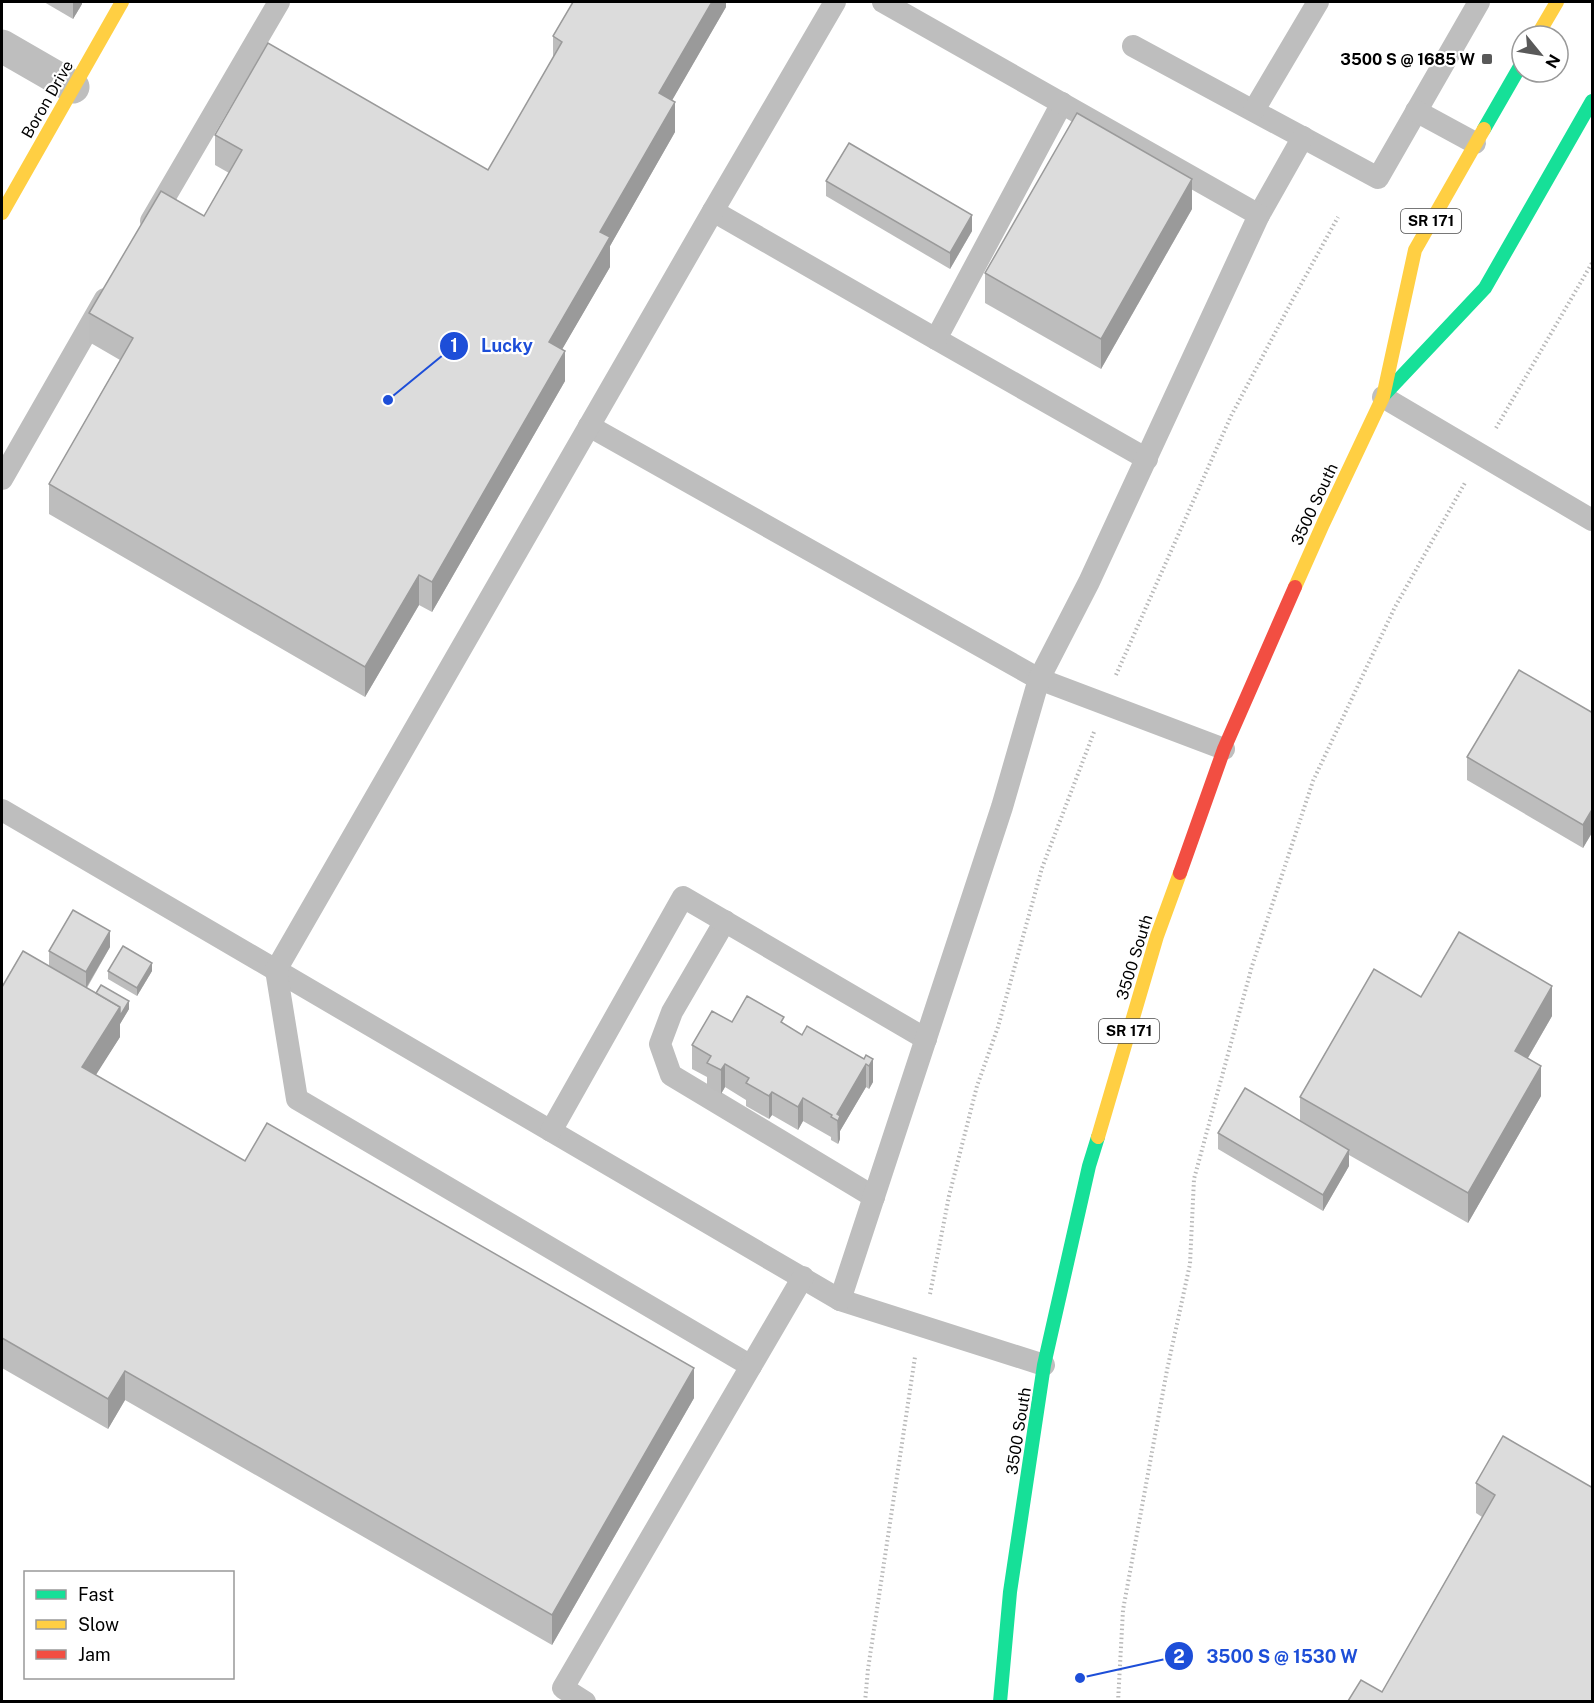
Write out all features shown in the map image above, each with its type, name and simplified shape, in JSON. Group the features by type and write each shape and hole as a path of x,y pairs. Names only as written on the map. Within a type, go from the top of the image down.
{"main road":[{"name":"Boron Drive","path":"2,213 122,2"},
{"path":"1544,24 1557,2"},
{"name":"3500 South","path":"1000,1701 1010,1592 1044,1365 1092,1156 1157,936 1224,749 1323,524 1383,397 1414,250 1510,83"},
{"name":"3500 South","path":"1383,397 1485,288 1593,102"}],"street":[{"path":"2,46 73,87"}],"lane":[{"path":"142,235 279,2"},
{"path":"751,1366 297,1099 276,970 835,2"},
{"path":"883,2 1259,215"},
{"path":"1254,110 1318,2"},
{"path":"1133,45 1378,178 1479,2"},
{"path":"936,339 1062,103"},
{"path":"1416,111 1475,143"},
{"path":"840,1300 1002,807 1039,679 1089,582 1259,215 1303,137"},
{"path":"713,211 1147,459"},
{"path":"2,479 113,286"},
{"path":"1383,397 1593,520"},
{"path":"589,426 1039,679 1224,749"},
{"path":"2,810 840,1300 1044,1365"},
{"path":"551,1131 683,897 926,1039"},
{"path":"724,921 672,1012 660,1044 671,1075 874,1197"},
{"path":"585,1701 563,1688 803,1277"}],"path":[{"path":"865,1701 912,1371 930,1296 949,1196 977,1086 998,1027 1042,868 1122,660 1231,416 1338,217"},
{"path":"1118,1701 1124,1610 1167,1370 1190,1264 1194,1179 1252,966 1313,781 1395,607 1593,263"}],"building":[{"path":"573,2 712,2 659,93 675,102 600,232 610,237 549,342 565,351 432,582 419,575 365,667 49,484 133,338 89,313 161,191 204,216 242,150 215,135 268,43 488,170 562,42 553,36"},
{"path":"1077,113 1192,179 1101,339 985,273"},
{"path":"849,143 972,215 950,253 826,181"},
{"path":"1519,670 1593,713 1593,808 1583,825 1467,757"},
{"path":"73,910 110,931 86,972 49,951"},
{"path":"1459,932 1552,986 1515,1051 1541,1066 1468,1193 1300,1097 1374,969 1421,997"},
{"path":"123,946 152,963 137,988 108,971"},
{"path":"23,951 120,1007 82,1067 245,1161 267,1123 694,1368 552,1615 125,1371 108,1399 2,1338 2,987"},
{"path":"101,985 129,1001 120,1016 120,1007 96,993"},
{"path":"747,996 784,1017 781,1022 802,1035 807,1026 864,1059 866,1055 873,1059 869,1066 866,1064 837,1114 840,1116 838,1121 803,1098 798,1107 772,1092 769,1096 746,1083 749,1078 725,1064 721,1070 707,1063 711,1056 692,1045 712,1011 732,1022"},
{"path":"1245,1088 1349,1150 1323,1195 1218,1133"},
{"path":"1503,1436 1593,1488 1593,1701 1348,1701 1361,1680 1382,1692 1495,1495 1476,1483"}],"traffic: fast":[{"path":"1484,129 1510,84"},
{"path":"1384,395 1485,288 1592,101"},
{"path":"1000,1702 1010,1592 1044,1365 1089,1166 1098,1137"}],"traffic: slow":[{"path":"2,213 122,2"},
{"path":"1544,24 1557,2"},
{"path":"1295,587 1383,397 1415,250 1484,129"},
{"path":"1098,1137 1157,936 1180,873"}],"traffic: jam":[{"path":"1180,873 1224,749 1295,587"}],"place":[{"name":"3500 S @ 1685 W","path":"1487,59"},
{"name":"Lucky","path":"388,400"},
{"name":"3500 S @ 1530 W","path":"1080,1678"}]}
